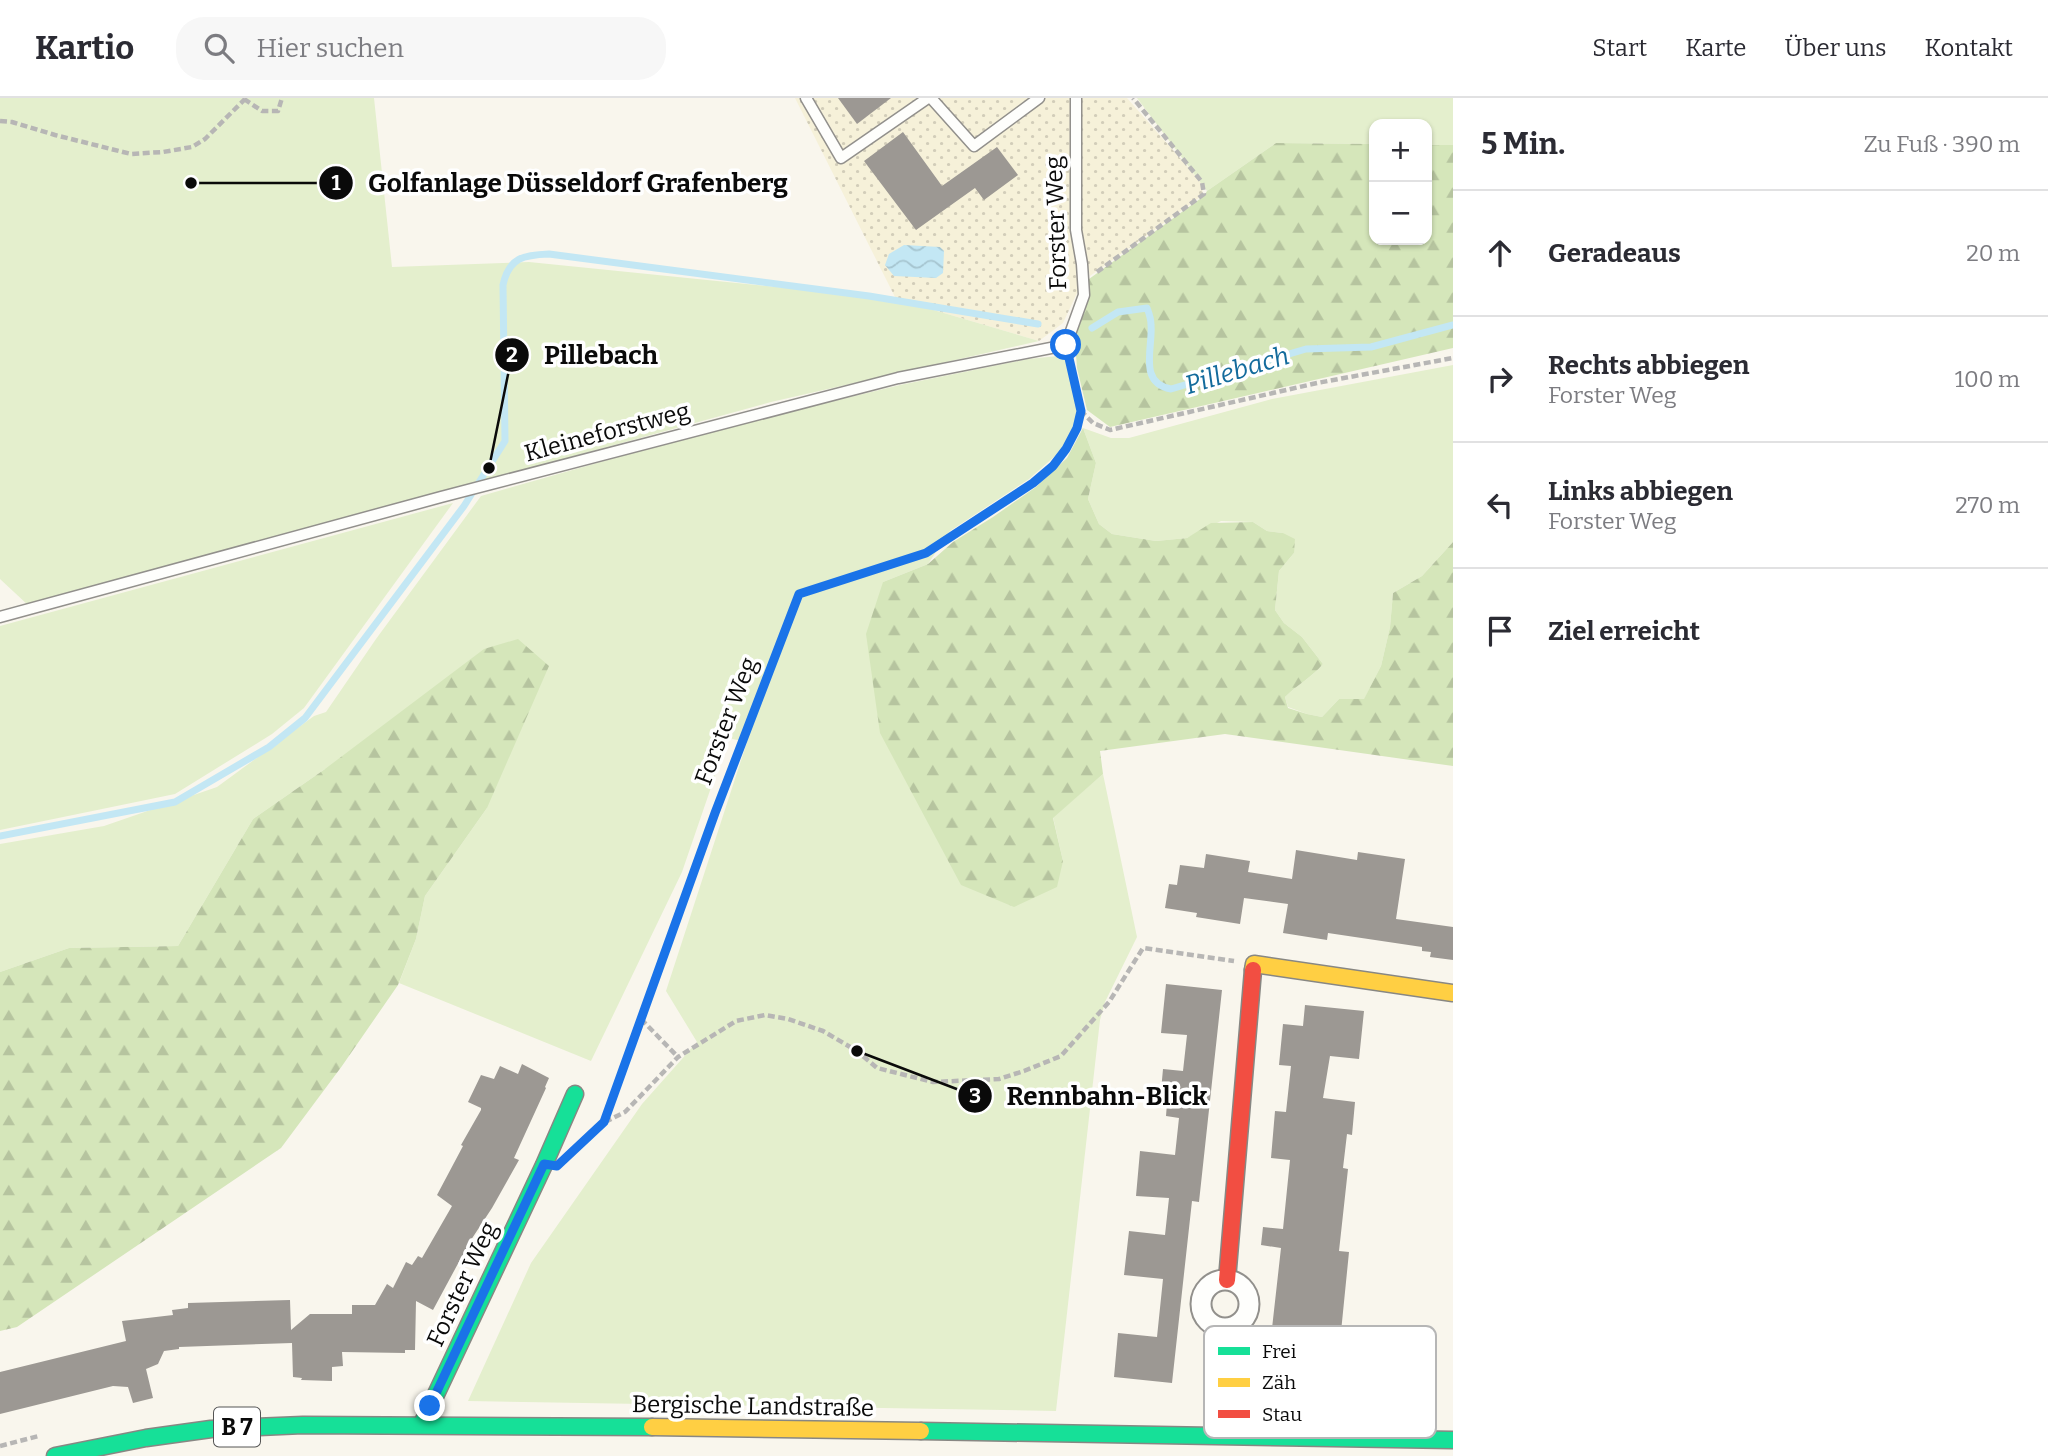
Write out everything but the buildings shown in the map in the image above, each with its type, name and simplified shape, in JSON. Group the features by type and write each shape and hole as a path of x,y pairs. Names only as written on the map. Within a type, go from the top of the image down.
{"main road":[{"path":"1227,1280 1254,964 1453,993"},
{"name":"Forster Weg","path":"422,1424 575,1094"},
{"name":"Bergische Landstraße","path":"55,1456 146,1438 211,1429 306,1424 1204,1435"},
{"name":"Bergische Landstraße","path":"1375,1438 1453,1440"}],"lane":[{"path":"806,98 841,158 929,98 974,146 1040,98"},
{"name":"Forster Weg","path":"1066,345 1084,295 1076,230 1076,98"},
{"name":"Kleineforstweg","path":"0,617 441,497 898,378 1066,345"}],"path":[{"path":"0,121 131,154 163,152 192,147 205,139 244,98 262,111 278,111 282,98"},
{"path":"1083,281 1205,194 1202,182 1133,98"},
{"path":"1066,345 1081,411 1093,423 1110,430 1317,383 1453,358"},
{"name":"Forster Weg","path":"576,1149 604,1122 715,813 799,594 926,553 1033,483 1053,466 1077,428 1081,411"},
{"path":"604,1122 625,1112 678,1057 736,1021 765,1015 789,1019 823,1031 857,1051 877,1069 933,1082 999,1079 1061,1056 1109,1002 1143,948 1238,962"},
{"path":"642,1018 678,1057"}],"shaded area":[{"path":"795,98 1127,98 1202,183 1203,195 1090,276 1080,231 1073,230 1078,291 1063,323 1039,341 896,299"}],"green space":[{"path":"0,98 374,98 392,267 529,262 896,299 1039,341 771,402 29,606 0,579"},
{"path":"1137,98 1453,98 1453,145 1432,145 1432,119 1369,119 1369,144 1276,143 1207,191"},
{"path":"1276,143 1369,144 1369,245 1432,245 1432,145 1453,145 1453,348 1110,427 1087,410 1077,368 1075,341 1089,279 1204,196 1207,191"},
{"path":"1058,356 1065,360 1078,409 1075,428 1064,448 1029,479 950,531 928,564 883,582 1063,861 1053,817 1103,774 1137,937 1105,1002 1100,1020 1056,1411 468,1401 531,1263 642,1104 697,1042 666,991 747,742 728,738 682,872 591,1061 399,983 416,939 425,896 487,808 325,769 253,819 178,946 69,948 0,972 0,844 104,826 217,787 314,716 326,712 481,496 703,433 900,385 1028,359"},
{"path":"1453,365 1453,542 1422,576 1393,593 1390,627 1381,666 1364,700 1339,699 1322,717 1288,707 1285,697 1323,664 1302,637 1284,623 1275,610 1279,571 1294,553 1283,533 1267,531 1253,522 1221,521 1187,538 1156,541 1112,534 1099,524 1088,499 1096,463 1083,428 1111,438 1129,438 1272,399"},
{"path":"1083,428 1096,463 1088,499 1099,524 1112,534 1156,541 1187,538 1211,523 1253,522 1267,531 1283,533 1295,539 1294,553 1279,571 1275,610 1284,623 1302,637 1323,664 1285,697 1288,708 1307,714 1322,717 1339,699 1364,699 1381,666 1390,627 1393,593 1422,576 1453,542 1453,766 1225,734 1100,751 1103,774 1053,818 1063,861 1057,887 1014,907 961,885 880,733 866,634 883,582 928,564 953,542 1036,487 1067,458"},
{"path":"453,503 304,708 272,734 175,794 0,830 0,626"},
{"path":"518,639 549,666 487,808 425,896 416,939 398,985 281,1148 17,1327 0,1331 0,972 69,948 178,946 253,819 325,769 484,649"}],"water":[{"path":"904,245 940,247 944,251 943,273 936,278 894,276 885,265 889,254"}],"waterway":[{"name":"Pillebach","path":"0,836 175,802 269,747 305,718 464,506 505,441 503,285 509,268 519,259 549,254 869,296 1038,324"},
{"name":"Pillebach","path":"1092,328 1118,312 1147,308 1151,323 1151,372 1154,380 1171,389 1306,349 1371,347 1453,325"}],"traffic: fast":[{"path":"422,1424 575,1094"},
{"path":"55,1456 146,1438 211,1429 303,1425 652,1427"},
{"path":"921,1431 1204,1436"},
{"path":"1335,1438 1453,1440"}],"traffic: slow":[{"path":"1253,970 1254,964 1453,993"},
{"path":"652,1427 921,1431"}],"traffic: jam":[{"path":"1227,1280 1253,970"}],"place":[{"name":"Golfanlage Düsseldorf Grafenberg","path":"191,183"},
{"name":"Pillebach","path":"489,468"},
{"name":"Rennbahn-Blick","path":"857,1051"}],"route":[{"path":"430,1406 544,1164 557,1166 604,1122 715,813 799,594 926,553 1033,483 1053,466 1077,428 1081,411 1066,345"}]}
